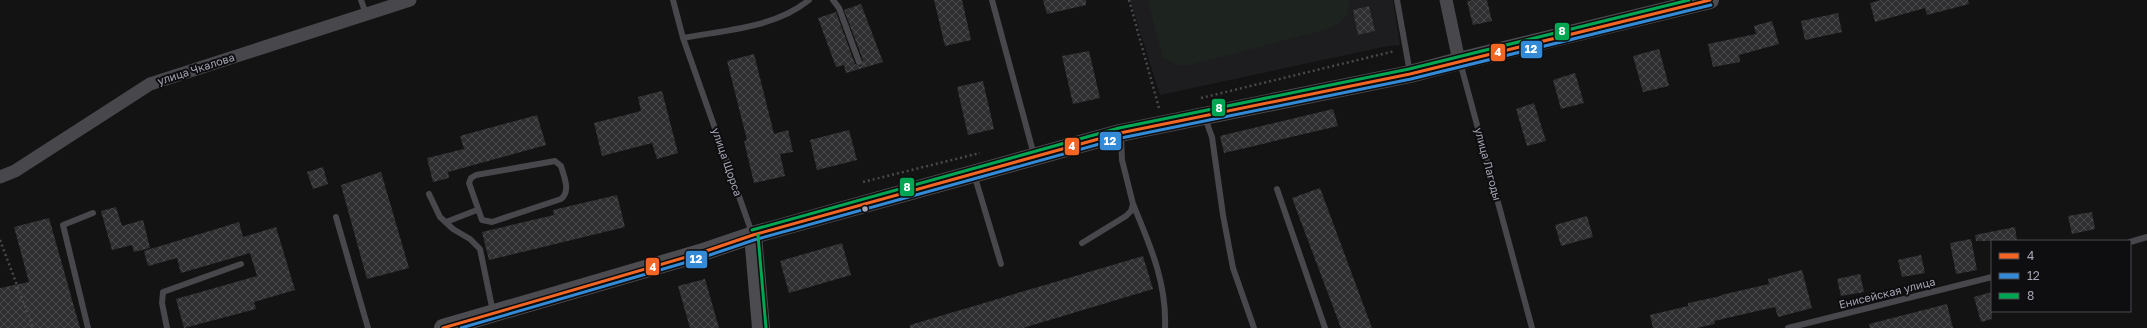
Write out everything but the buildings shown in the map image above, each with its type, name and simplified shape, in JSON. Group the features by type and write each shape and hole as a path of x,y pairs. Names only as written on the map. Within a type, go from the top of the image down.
{"main road":[{"path":"443,328 700,253 753,235 1120,133 1410,74 1710,0"},
{"name":"улица Щорса","path":"753,235 761,328"}],"street":[{"name":"улица Чкалова","path":"0,177 15,171 150,84 410,0"},
{"name":"улица Лагоды","path":"1446,0 1459,61"}],"lane":[{"path":"361,0 366,14"},
{"name":"улица Щорса","path":"673,0 683,38 753,235"},
{"path":"683,38 778,19 796,11 809,0"},
{"path":"833,0 839,8 859,62"},
{"path":"992,0 1035,156"},
{"path":"1397,0 1410,74"},
{"name":"улица Лагоды","path":"1459,61 1532,328"},
{"path":"1203,115 1212,137 1223,215 1233,268 1254,328"},
{"path":"1120,133 1122,160 1133,204 1155,258 1166,306 1165,328"},
{"path":"555,161 561,166 567,190 565,196 561,199 492,222 482,220 477,210 469,183 471,178 476,175 555,161"},
{"path":"974,173 1000,264"},
{"path":"1277,189 1325,328"},
{"path":"429,194 440,217 453,229 470,239 480,249 494,313"},
{"path":"1082,242 1126,216 1131,211 1133,204"},
{"path":"446,222 477,210"},
{"path":"88,328 63,225 92,213"},
{"path":"336,217 368,328"},
{"path":"2131,242 2147,237"},
{"path":"166,328 162,303 163,292 241,264"},
{"name":"Енисейская улица","path":"1788,328 1991,276"}],"path":[{"path":"1129,0 1159,108"},
{"path":"0,240 33,328"}],"shaded area":[{"path":"1130,0 1393,0 1400,45 1383,47 1160,95"},
{"path":"1148,0 1349,0 1349,6 1345,16 1339,23 1324,30 1190,65 1179,65 1163,58"}],"transit line":[{"name":"8","path":"752,230 1119,128 1409,69 1689,0"},
{"name":"4","path":"443,328 700,253 753,235 1120,133 1410,74 1710,0"},
{"name":"12","path":"461,328 701,258 754,240 1121,138 1411,79 1711,5"},
{"name":"8","path":"758,235 766,328"}]}
